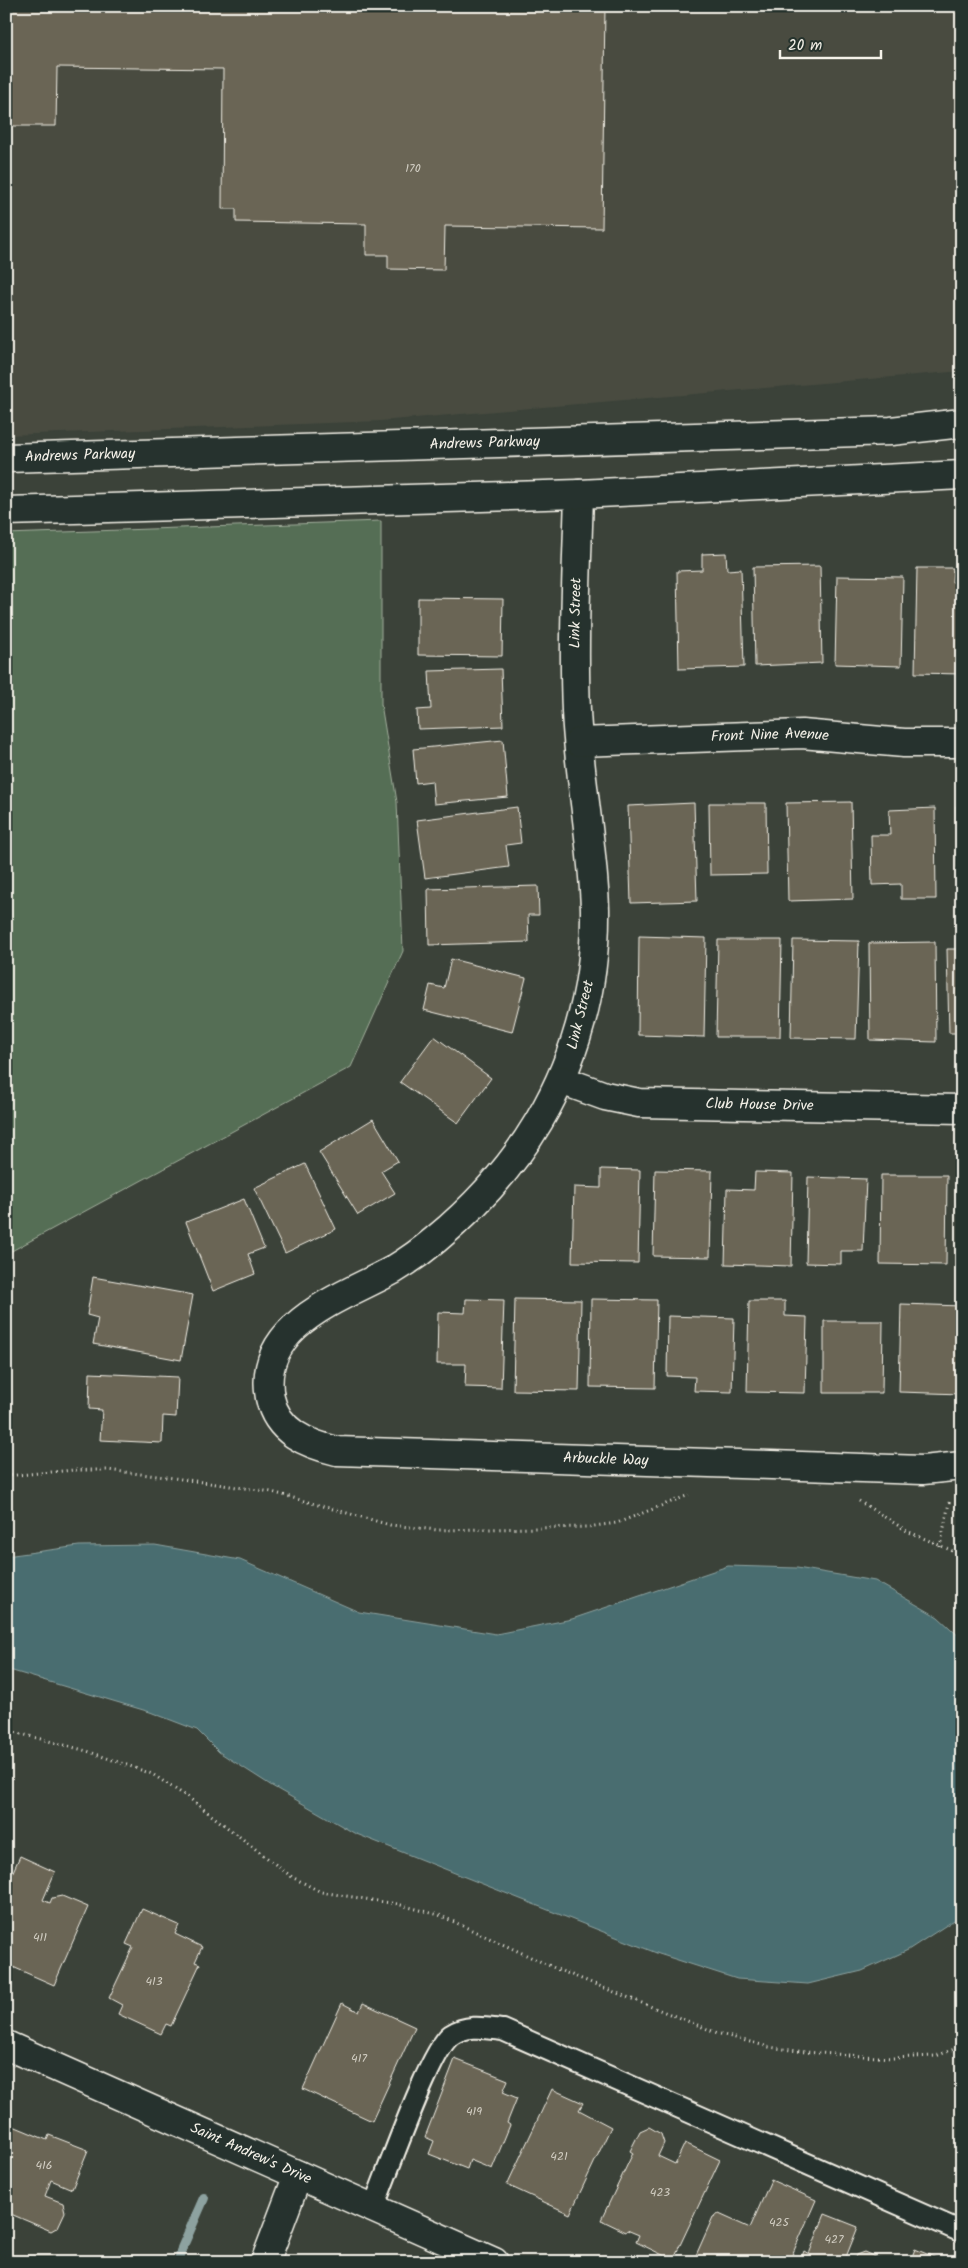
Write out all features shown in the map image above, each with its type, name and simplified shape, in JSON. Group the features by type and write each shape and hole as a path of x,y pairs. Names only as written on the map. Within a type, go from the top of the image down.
{"street":[{"name":"Andrews Parkway","path":"6,458 891,431 962,423"},
{"path":"6,511 579,494 962,475"},
{"name":"Link Street","path":"271,1403 268,1373 272,1357 296,1325 331,1302 395,1269 416,1255 462,1216 484,1194 520,1150 561,1080 577,1036 587,999 594,941 593,878 579,742 575,666 579,494"},
{"name":"Front Nine Avenue","path":"579,742 802,734 904,743 962,743"},
{"name":"Club House Drive","path":"561,1080 586,1090 639,1103 962,1109"},
{"name":"Arbuckle Way","path":"271,1403 284,1426 297,1437 314,1446 337,1452 922,1470 957,1477"},
{"name":"Saint Andrew's Drive","path":"6,2046 494,2262"},
{"path":"265,2262 298,2175"}],"lane":[{"path":"373,2208 434,2058 451,2035 474,2027 503,2030 962,2232"}],"path":[{"path":"6,1476 74,1470 107,1470 174,1478 272,1492 390,1525 437,1530 587,1527 617,1524 691,1494"},
{"path":"940,1547 957,1477"},
{"path":"856,1499 907,1531 962,1555"},
{"path":"6,1730 87,1751 152,1774 189,1798 292,1877 321,1892 410,1906 439,1915 559,1970 720,2034 768,2047 805,2052 892,2058 936,2056 962,2046"}],"shaded area":[{"path":"6,6 962,6 962,371 380,421 6,435"}],"green space":[{"path":"381,521 381,704 397,802 403,951 351,1067 6,1254 6,534"}],"water":[{"path":"155,1545 240,1560 359,1612 496,1634 572,1619 728,1566 797,1568 875,1581 938,1617 962,1639 962,1915 908,1950 862,1971 808,1984 737,1979 659,1954 354,1833 272,1786 219,1752 197,1730 150,1712 6,1669 6,1556 79,1546"}],"building":[{"path":"6,6 605,6 602,228 445,226 444,270 388,269 388,255 366,255 366,224 236,222 236,209 222,209 223,69 57,67 56,126 6,126"},
{"path":"726,553 727,570 741,569 744,667 679,669 677,571 702,570 702,554"},
{"path":"820,566 822,663 755,666 753,567"},
{"path":"917,568 953,568 952,582 962,583 962,674 915,673"},
{"path":"837,576 903,577 901,666 835,664"},
{"path":"418,598 503,599 502,656 418,655"},
{"path":"501,669 503,726 418,729 417,710 431,709 429,671"},
{"path":"503,740 508,797 434,804 432,781 416,783 413,749"},
{"path":"851,802 853,899 788,901 786,803"},
{"path":"694,803 697,901 631,903 628,806"},
{"path":"709,803 766,803 767,874 710,875"},
{"path":"956,806 962,806 962,893 958,893"},
{"path":"517,807 521,843 506,845 509,867 425,878 417,820"},
{"path":"935,808 936,899 901,899 901,884 872,885 871,835 890,835 889,810"},
{"path":"538,886 539,915 528,915 529,942 429,945 428,889"},
{"path":"639,936 706,938 704,1037 638,1035"},
{"path":"718,940 782,940 780,1037 716,1037"},
{"path":"793,940 859,941 856,1039 791,1038"},
{"path":"935,942 936,1042 870,1040 869,943"},
{"path":"947,949 962,949 962,1033 949,1033"},
{"path":"451,959 526,978 512,1032 424,1010 430,985 444,988"},
{"path":"434,1036 491,1078 458,1123 400,1082"},
{"path":"373,1119 398,1161 381,1171 395,1193 358,1215 319,1152"},
{"path":"305,1164 336,1229 285,1253 254,1188"},
{"path":"601,1169 640,1170 638,1263 572,1262 574,1187 601,1188"},
{"path":"655,1170 712,1171 710,1257 653,1256"},
{"path":"755,1172 793,1173 791,1266 725,1264 727,1189 754,1190"},
{"path":"881,1175 947,1175 946,1265 880,1264"},
{"path":"808,1177 866,1179 863,1251 841,1251 841,1264 806,1263"},
{"path":"244,1199 264,1248 248,1254 255,1274 213,1291 186,1222"},
{"path":"93,1277 193,1295 181,1360 93,1344 98,1318 87,1315"},
{"path":"466,1299 504,1300 501,1388 465,1387 466,1364 437,1364 438,1312 465,1313"},
{"path":"515,1299 581,1300 579,1391 513,1390"},
{"path":"591,1299 657,1300 655,1388 590,1387"},
{"path":"749,1301 785,1301 785,1316 807,1317 805,1393 747,1392"},
{"path":"901,1304 962,1306 962,1394 899,1392"},
{"path":"668,1316 734,1318 732,1392 694,1391 695,1377 667,1376"},
{"path":"824,1321 883,1321 882,1393 824,1393"},
{"path":"90,1373 178,1377 176,1417 163,1416 162,1443 100,1440 102,1410 89,1409"},
{"path":"20,1856 55,1872 43,1900 50,1903 52,1898 62,1896 88,1907 54,1985 6,1964 6,1887"},
{"path":"142,1909 179,1925 175,1934 202,1947 195,1962 200,1964 171,2026 166,2024 161,2034 118,2014 122,2005 109,1998 133,1947 126,1944"},
{"path":"342,2003 359,2012 363,2003 415,2027 372,2121 303,2089"},
{"path":"455,2059 508,2080 503,2092 517,2098 507,2123 510,2125 492,2169 470,2160 467,2169 429,2154 434,2141 425,2137"},
{"path":"552,2089 583,2103 579,2110 611,2127 570,2214 507,2185"},
{"path":"6,2123 47,2140 49,2135 88,2150 72,2189 51,2180 45,2196 63,2203 65,2212 58,2227 51,2231 6,2212"},
{"path":"649,2127 661,2134 664,2143 658,2156 675,2164 685,2143 720,2160 673,2260 636,2242 639,2235 627,2230 626,2232 601,2220 633,2153 630,2151 640,2131"},
{"path":"771,2180 816,2200 789,2262 693,2262 713,2217 719,2214 750,2228"},
{"path":"825,2214 858,2227 846,2257 854,2260 856,2255 864,2252 887,2262 800,2262 804,2251 809,2254"},
{"path":"915,2249 946,2262 910,2262"},
{"path":"6,2256 55,2256 55,2262 6,2262"}],"waterway":[{"path":"179,2262 182,2248 204,2198"}]}
